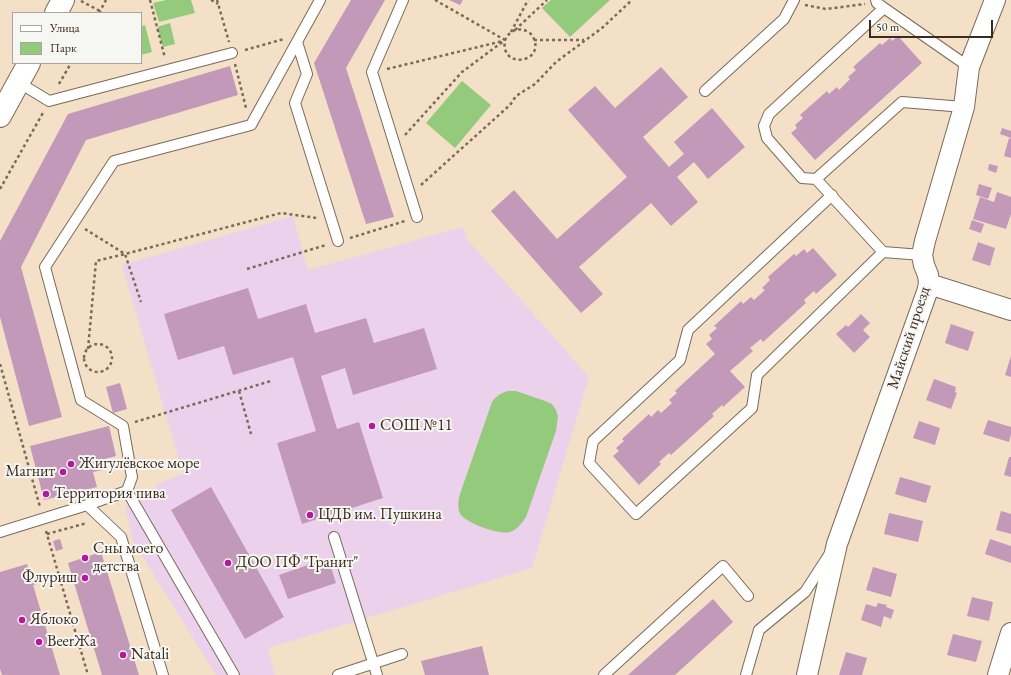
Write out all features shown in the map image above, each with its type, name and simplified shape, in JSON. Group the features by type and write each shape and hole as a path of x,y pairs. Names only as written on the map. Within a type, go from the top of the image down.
{"street":[{"path":"57,12 63,0"},
{"name":"Майский проезд","path":"807,675 837,544 927,292 929,284 928,275 922,255 925,241 964,107 969,67 995,0"},
{"path":"0,116 28,64"},
{"path":"929,284 1011,310"},
{"path":"998,675 1011,633"}],"lane":[{"path":"234,675 127,491 132,477 123,426 81,400 45,268 114,161 251,125 320,0"},
{"path":"403,0 372,72 417,217"},
{"path":"705,91 784,19 793,1"},
{"path":"922,255 883,252 816,179 802,178 767,138 764,126 769,114 879,4 969,67"},
{"path":"299,38 307,74 295,103 338,241"},
{"path":"18,82 49,101 232,53"},
{"path":"816,179 902,102 964,107"},
{"path":"832,196 688,330 680,360 593,441 589,463 636,514 752,408 757,375 883,252"},
{"path":"0,532 127,491"},
{"path":"87,505 121,538 164,675"},
{"path":"334,537 377,675"},
{"path":"746,675 759,630 805,592 837,544"},
{"path":"604,675 723,566 748,596"},
{"path":"338,675 402,654"}],"path":[{"path":"79,0 99,12 106,0"},
{"path":"150,0 168,70"},
{"path":"212,0 219,4"},
{"path":"435,0 505,40"},
{"path":"515,30 524,30 528,32 532,35 534,40 535,45 532,55 522,60 517,60 508,55 504,45 507,36 528,0"},
{"path":"510,32 515,30 547,0"},
{"path":"410,195 510,105 516,96 535,84 556,62 602,28 632,0"},
{"path":"793,1 826,10 879,4"},
{"path":"232,53 299,38"},
{"path":"372,72 505,40"},
{"path":"395,146 462,72 505,40"},
{"path":"534,40 584,40"},
{"path":"0,189 70,64"},
{"path":"88,349 99,344 106,346 111,351 112,358 110,365 105,370 98,372 91,370 86,365 84,358 88,349 96,261 281,213 317,218 338,241"},
{"path":"247,269 417,217"},
{"path":"74,222 125,254 141,302"},
{"path":"123,426 272,381"},
{"path":"239,391 251,434"},
{"path":"47,534 100,518"}],"shaded area":[{"name":"СОШ №11","path":"293,216 308,270 463,227 467,239 589,377 532,568 268,648 275,675 216,675 133,541 125,506 158,494 155,485 183,474 122,265"}],"green space":[{"path":"166,0 191,0 195,13 159,22 153,3"},
{"path":"551,0 610,0 570,37 542,8"},
{"path":"170,23 175,44 163,47 157,27"},
{"path":"145,25 152,52 142,55 142,26"},
{"path":"462,81 491,105 455,148 426,123"},
{"path":"508,391 516,391 552,404 558,416 556,431 526,517 521,524 510,532 499,532 470,522 461,515 458,505 460,494 492,402 499,395"}],"building":[{"path":"351,0 385,0 346,68 394,217 366,224 314,63"},
{"path":"449,0 463,0 460,5"},
{"path":"898,36 922,63 815,160 791,133 797,128 795,125 803,118 800,115 827,91 829,94 837,87 839,90 850,79 848,77 856,70 853,67 880,43 882,45 890,38 892,41"},
{"path":"230,66 238,95 86,140 21,267 62,417 29,426 0,317 0,241 68,114"},
{"path":"661,67 688,97 643,137 669,167 684,154 674,142 712,108 745,147 708,179 694,162 677,177 698,202 671,226 651,203 579,267 603,294 581,313 491,211 514,190 557,239 627,177 568,110 595,86 615,108"},
{"path":"1002,128 1011,131 1011,138 1000,134"},
{"path":"1009,138 1011,139 1011,158 1004,156"},
{"path":"989,164 998,166 996,173 988,170"},
{"path":"979,184 992,188 988,199 976,195"},
{"path":"997,192 1011,197 1011,214 1006,229 973,219 980,197 994,202"},
{"path":"972,220 984,224 981,233 969,229"},
{"path":"978,242 995,248 990,266 972,260"},
{"path":"813,248 837,275 816,294 814,291 804,300 806,303 763,342 761,339 750,348 753,351 730,371 745,387 723,407 722,405 712,414 714,416 671,455 669,453 659,462 661,464 639,485 613,456 619,451 616,448 624,441 622,439 649,414 651,417 658,410 661,413 672,403 669,400 677,393 675,391 715,354 706,344 712,339 709,335 717,328 714,326 741,301 743,304 751,297 754,300 765,290 762,288 770,280 768,277 794,254 796,256 804,249 807,253"},
{"path":"248,288 258,319 306,304 315,333 366,318 374,343 424,328 437,369 353,395 345,368 321,376 337,429 359,422 383,498 302,524 277,443 316,431 293,357 233,375 224,346 178,360 164,314"},
{"path":"861,314 870,323 863,330 870,337 854,353 836,334 846,325 848,327"},
{"path":"951,324 974,332 968,351 945,343"},
{"path":"1011,356 1011,377 1005,375"},
{"path":"934,379 956,387 955,392 957,393 951,409 926,400"},
{"path":"120,383 127,409 113,413 106,387"},
{"path":"988,420 1011,427 1009,442 983,434"},
{"path":"919,421 940,428 935,445 913,438"},
{"name":"Жигулёвское море","path":"109,426 116,456 105,459 108,469 93,472 97,487 44,500 30,446"},
{"path":"1009,457 1011,457 1011,477 1004,475"},
{"path":"900,477 931,486 926,503 895,494"},
{"name":"ДОО ПФ \"Гранит\"","path":"211,487 284,617 245,639 171,510"},
{"path":"1001,511 1011,514 1011,534 996,530"},
{"path":"889,513 923,521 918,542 884,534"},
{"path":"60,539 63,549 56,551 53,541"},
{"path":"990,539 1011,546 1011,563 985,554"},
{"path":"101,552 139,675 102,675 68,563"},
{"path":"328,558 336,583 288,599 279,575"},
{"name":"Яблоко","path":"27,564 30,575 37,573 40,583 33,585 60,675 2,675 0,669 0,572"},
{"path":"873,567 897,574 891,597 866,590"},
{"path":"972,597 993,602 989,621 967,616"},
{"path":"713,599 733,622 675,675 628,675"},
{"path":"878,603 887,605 886,607 894,610 891,619 884,616 881,627 861,620 866,604 876,607"},
{"path":"953,634 982,641 976,662 947,655"},
{"path":"482,646 489,675 425,675 421,661"},
{"path":"846,652 867,658 862,675 839,675"}],"place":[{"name":"СОШ №11","path":"372,426"},
{"name":"Жигулёвское море","path":"71,464"},
{"name":"Магнит","path":"63,472"},
{"name":"Территория пива","path":"46,494"},
{"name":"ЦДБ им. Пушкина","path":"310,515"},
{"name":"Сны моего детства","path":"85,558"},
{"name":"ДОО ПФ \"Гранит\"","path":"228,563"},
{"name":"Флуриш","path":"85,578"},
{"name":"Яблоко","path":"22,620"},
{"name":"BeerЖа","path":"39,642"},
{"name":"Natali","path":"123,655"}]}
